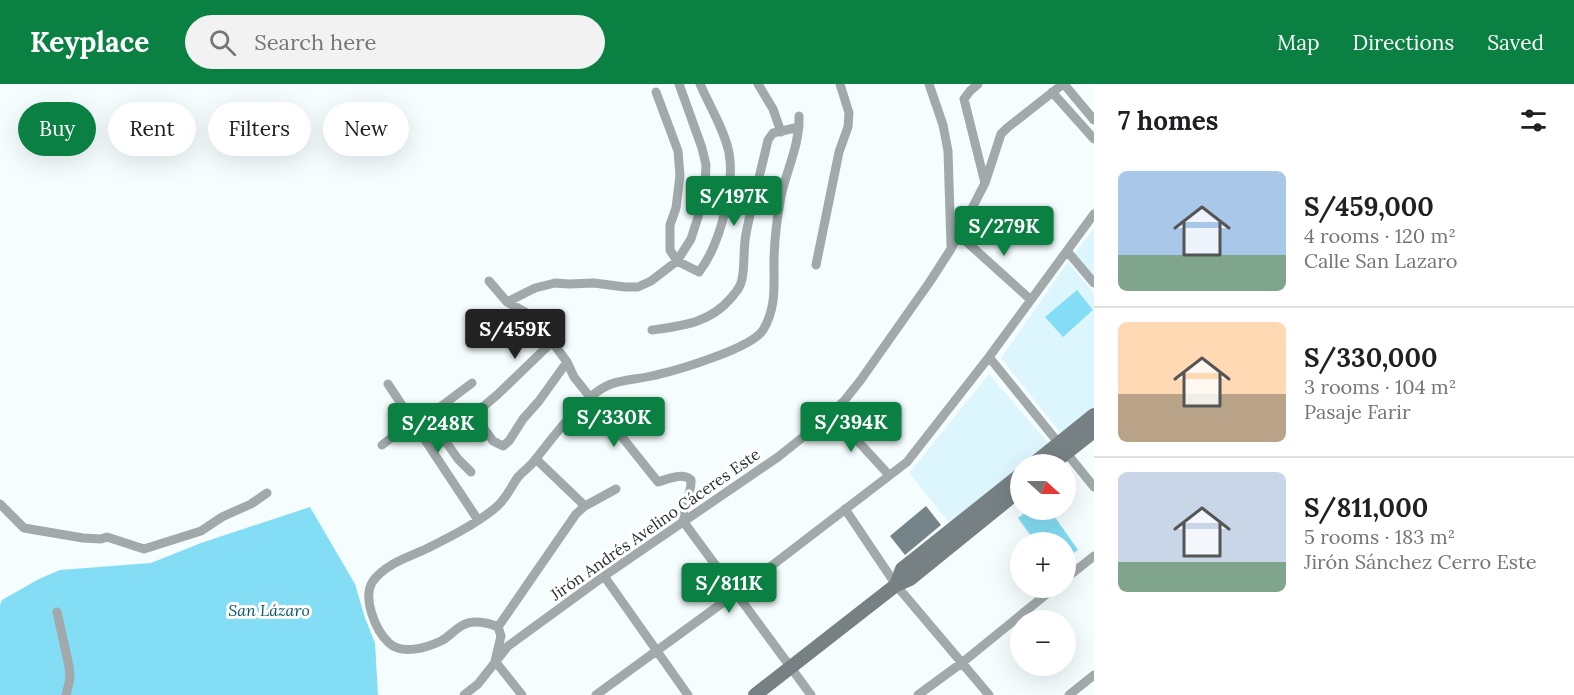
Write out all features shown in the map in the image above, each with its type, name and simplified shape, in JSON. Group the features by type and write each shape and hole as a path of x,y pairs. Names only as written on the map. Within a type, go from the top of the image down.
{"street":[{"path":"507,302 535,288 555,283 569,285 594,283 638,287 651,281 677,261 691,239 698,217 705,186 706,165 679,84"},
{"path":"656,92 678,152 680,175 669,241 670,250 677,261 699,272 709,258 721,227 729,188 729,153 700,84"},
{"path":"758,84 773,109 781,132"},
{"path":"816,265 839,152 848,127 849,113 840,84"},
{"path":"929,84 943,125 948,151 951,249"},
{"path":"978,84 964,99 985,183"},
{"path":"1063,84 1094,120"},
{"name":"Jirón Andrés Avelino Cáceres Este","path":"464,695 478,684 508,646 604,576 778,457 832,413 860,381 951,249 985,183 1002,134 1063,84"},
{"path":"1052,92 1094,139"},
{"path":"498,627 481,622 464,624 441,641 422,647 407,649 389,643 372,616 368,602 373,581 396,562 428,548 478,520 501,503 521,473 591,397 610,385 679,369 724,353 756,338 763,330 774,299 777,226 782,195 799,128 799,116"},
{"path":"652,330 705,320 724,306 739,289 742,281 743,251 749,220 768,140 773,133 799,128"},
{"path":"596,695 736,593 907,462 989,357 1094,214"},
{"path":"959,235 1031,300"},
{"path":"1067,251 1094,283"},
{"path":"489,281 507,302 529,312 534,317 567,362 574,377 658,482 683,476 691,480 692,489 682,512 683,521 811,695"},
{"path":"432,450 497,395 551,343"},
{"path":"989,357 1094,487"},
{"path":"474,415 493,441 503,446 567,362"},
{"path":"382,445 428,417 472,383"},
{"path":"388,384 478,520"},
{"path":"832,413 889,475"},
{"path":"1058,454 1094,415"},
{"path":"428,417 458,459 471,472"},
{"path":"1051,454 1094,431"},
{"path":"536,459 585,506"},
{"path":"896,585 902,569 1010,483"},
{"path":"498,627 576,514 585,506 616,489"},
{"path":"0,504 24,528 83,538 107,537 144,549 201,531 267,493"},
{"path":"755,695 896,585 910,579 1010,498"},
{"path":"845,509 896,585 989,695"},
{"path":"1076,570 1094,556"},
{"path":"604,576 655,652 688,695"},
{"path":"918,695 1042,598"},
{"path":"57,612 69,666 70,679 66,695"},
{"path":"498,627 501,636 495,661 522,695"},
{"path":"1069,695 1094,675"}],"shaded area":[{"path":"1094,228 1094,277 1074,254"},
{"path":"1068,262 1094,293 1094,408 1062,435 1001,358"},
{"path":"989,374 1049,444 1037,454 1010,454 1010,476 951,525 909,473"}],"green space":[{"path":"1077,290 1093,310 1063,337 1045,317"},
{"name":"San Lázaro","path":"310,507 355,584 375,643 378,695 0,695 0,605 2,600 60,570 151,563 201,543"},
{"path":"1019,520 1057,520 1065,532 1028,532"}],"building":[{"path":"926,506 941,525 905,555 890,536"}]}
